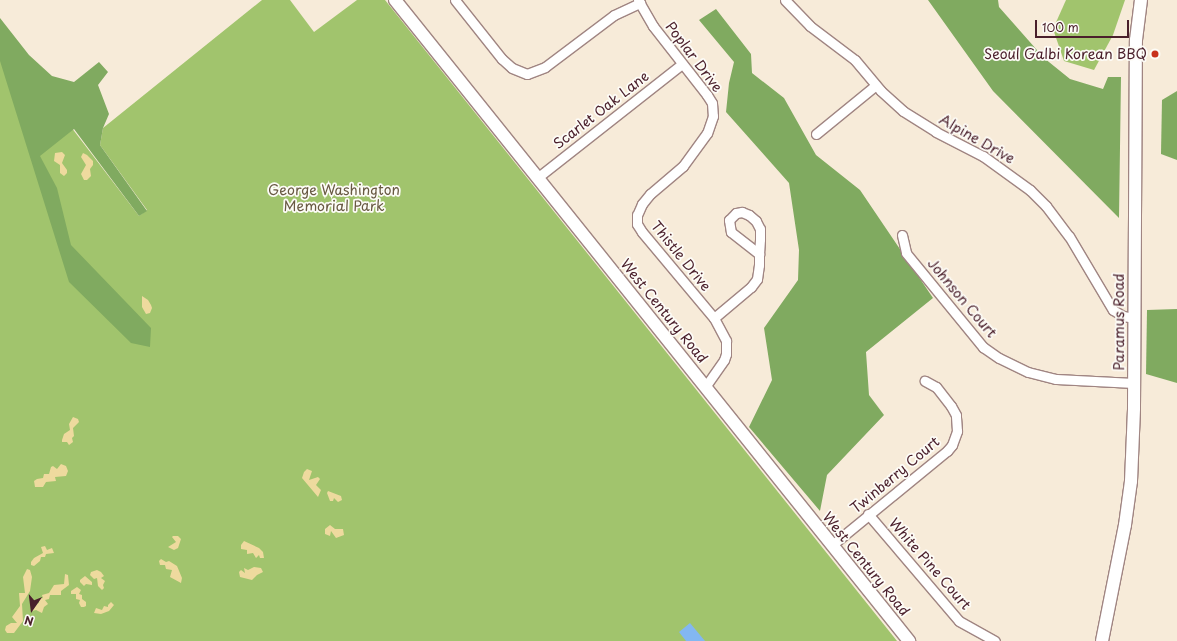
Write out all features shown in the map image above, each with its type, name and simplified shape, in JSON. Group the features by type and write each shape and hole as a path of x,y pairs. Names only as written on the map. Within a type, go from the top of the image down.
{"main road":[{"name":"West Century Road","path":"395,0 909,641"},
{"name":"Paramus Road","path":"1102,641 1128,504 1133,431 1136,40 1141,0"}],"street":[{"path":"455,0 502,59 512,68 527,74 545,67 614,15 639,1"},
{"name":"Alpine Drive","path":"785,0 810,26 855,60 889,100 918,121 983,156 1030,190 1046,206 1069,236 1112,310 1123,316 1134,318"},
{"name":"Poplar Drive","path":"639,1 653,26 698,82 712,103 713,116 707,133"},
{"name":"Scarlet Oak Lane","path":"537,178 682,64"},
{"path":"816,134 876,86"},
{"name":"Thistle Drive","path":"705,387 721,366 726,354 726,341 714,318 642,232 637,224 637,215 642,204 650,194 683,166 707,133"},
{"path":"714,318 751,287 757,279 759,254 760,228 756,221 742,212 736,213 730,220 730,232 759,254"},
{"name":"Johnson Court","path":"902,235 906,253 983,347 999,358 1028,372 1056,379 1134,382"},
{"name":"Twinberry Court","path":"832,546 868,514 947,451 955,438 957,423 953,408 936,387 925,381"},
{"name":"White Pine Court","path":"868,514 960,621 995,641"}],"green space":[{"name":"George Washington Memorial Park","path":"262,0 290,0 314,32 357,0 385,0 897,641 0,641 0,34 139,216 147,210 100,145 103,128"},
{"path":"928,0 998,0 999,7 1044,58 1070,79 1103,89 1108,77 1121,77 1119,218 993,91"},
{"path":"1066,0 1125,0 1113,35 1094,70 1064,61 1053,29"},
{"path":"716,9 751,54 752,73 784,98 816,155 860,190 933,298 866,352 869,395 884,415 827,475 820,511 749,427 772,380 764,328 798,280 799,250 789,183 726,112 729,83 734,62 699,20"},
{"path":"0,18 29,55 52,76 74,82 99,62 108,72 98,85 109,114 103,128 100,145 147,211 139,216 74,129 40,156 57,188 71,245 151,328 150,347 131,343 69,282 0,61"},
{"path":"1177,91 1177,160 1161,153 1162,100"},
{"path":"1177,309 1177,383 1146,374 1147,310"}],"sand":[{"path":"62,152 65,155 62,163 67,170 67,173 64,176 60,173 60,165 54,161 55,153"},
{"path":"83,153 93,161 93,165 90,169 91,176 87,180 84,180 81,174 86,165 81,157"},
{"path":"142,296 148,300 151,305 152,308 150,313 146,314 142,307"},
{"path":"73,417 78,419 79,422 73,428 73,442 69,445 67,442 62,442 62,440 64,434 70,430 69,424"},
{"path":"61,464 66,466 68,471 66,476 55,477 56,481 46,482 43,487 35,487 34,481 43,478 44,474 49,474 51,467 53,466 57,469"},
{"path":"307,469 312,471 309,480 318,477 320,479 316,485 321,490 318,497 302,478"},
{"path":"328,491 341,496 342,500 338,502 334,498 333,501 330,501 327,493"},
{"path":"330,525 335,529 343,529 344,535 336,538 331,531 330,536 325,534 325,529"},
{"path":"178,536 181,539 178,548 174,550 168,547 176,542 172,537"},
{"path":"244,541 259,548 263,552 264,558 260,558 259,555 256,558 253,553 247,554 247,550 241,549 241,545"},
{"path":"45,546 47,550 52,548 54,553 46,554 45,557 41,557 40,561 34,566 31,565 34,558 43,553 41,547"},
{"path":"161,559 166,562 169,561 177,566 182,578 181,583 170,577 172,570 166,569 165,565 160,565 159,561"},
{"path":"254,567 261,568 263,572 252,580 240,577 239,572 241,570 245,573 244,568 248,570"},
{"path":"27,569 30,570 32,577 30,591 22,604 23,621 14,633 7,633 5,630 6,626 11,623 17,623 12,617 20,606 19,593 25,593 23,577"},
{"path":"97,570 104,576 101,578 105,581 103,585 104,588 102,590 98,586 97,578 94,579 90,575 91,572"},
{"path":"65,574 68,575 69,585 61,591 61,595 50,595 49,599 45,600 48,604 44,607 42,613 36,610 32,611 32,605 39,603 39,599 43,598 42,595 49,593 54,585 64,584"},
{"path":"85,576 92,582 92,585 86,584 84,586 80,582 80,580"},
{"path":"77,587 81,590 79,594 82,595 82,599 86,602 86,606 84,607 81,607 79,603 80,600 76,599 76,594 71,594 71,591"},
{"path":"111,602 114,605 109,611 101,614 94,613 96,608 102,610 104,606 108,607"}],"water":[{"path":"690,623 705,641 686,641 679,632"}],"place":[{"name":"Seoul Galbi Korean BBQ","path":"1155,54"}]}
